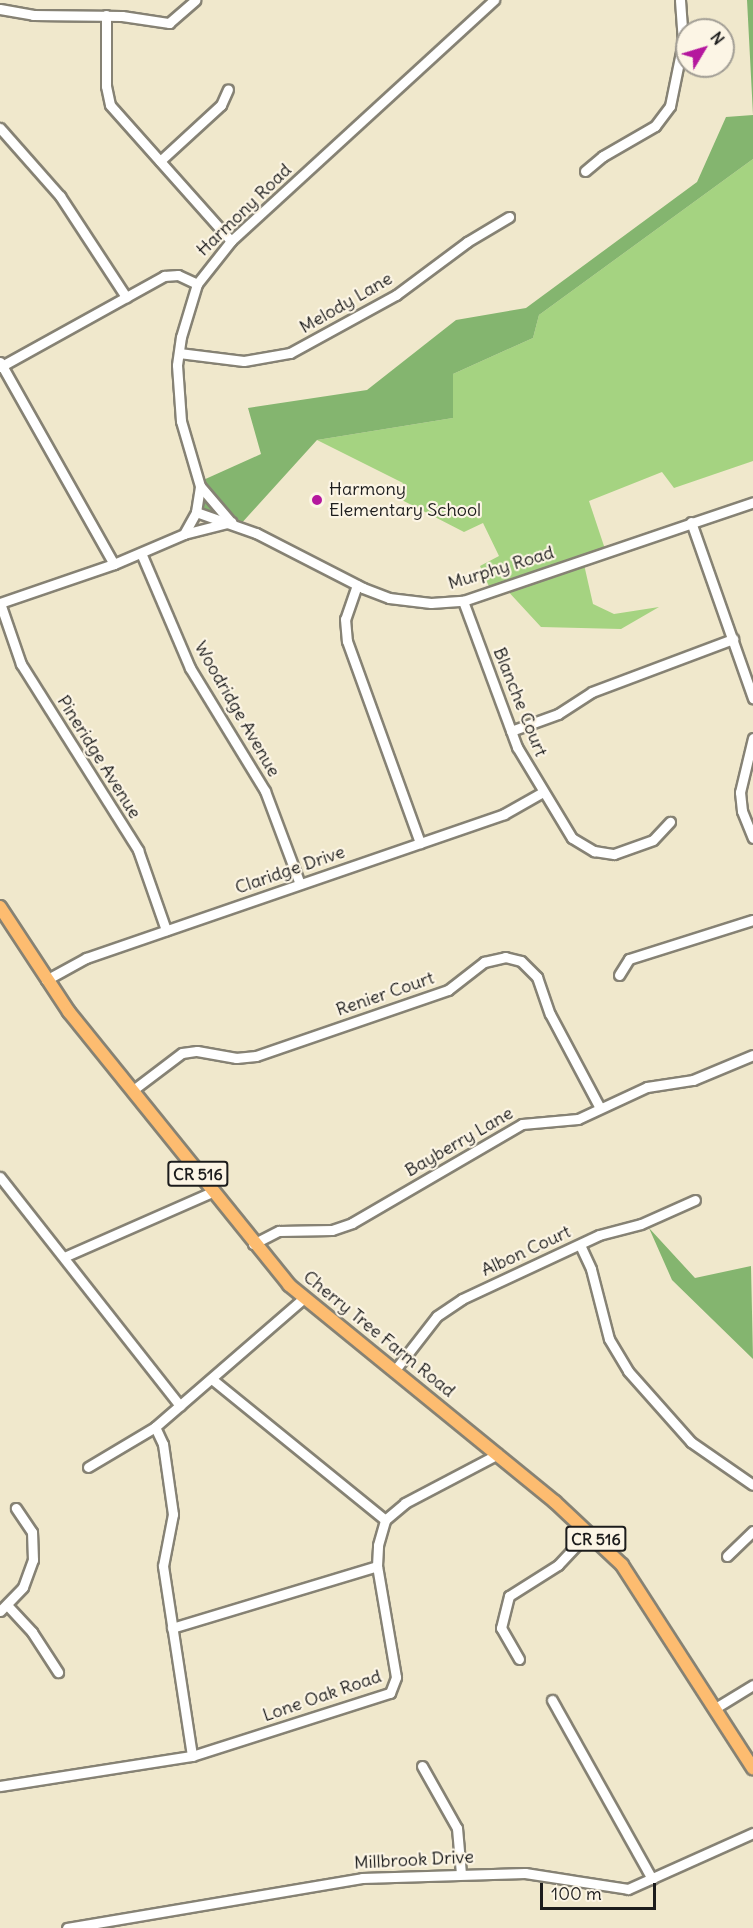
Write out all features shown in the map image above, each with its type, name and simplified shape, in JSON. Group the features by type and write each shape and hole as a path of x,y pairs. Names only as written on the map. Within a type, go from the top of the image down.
{"main road":[{"name":"Cherry Tree Farm Road","path":"0,907 46,980 253,1244 304,1298 498,1454 589,1533 638,1586 717,1707 753,1768"}],"street":[{"path":"0,9 33,15 106,15 169,23 195,0"},
{"name":"Harmony Road","path":"184,534 196,512 200,486 178,403 179,353 196,284 231,241 494,0"},
{"path":"585,171 603,156 655,126 670,106 683,42 680,0"},
{"path":"106,15 109,101 231,241"},
{"path":"160,161 221,105 228,89"},
{"path":"0,128 60,196 126,297"},
{"name":"Melody Lane","path":"179,353 244,361 290,354 396,295 467,242 509,217"},
{"path":"114,564 1,365 171,274 196,284"},
{"path":"0,603 114,564 184,534 231,522 200,486"},
{"name":"Murphy Road","path":"196,512 231,522 357,585 407,601 463,601 753,502"},
{"path":"691,522 753,698"},
{"name":"Woodridge Avenue","path":"141,553 190,668 265,790 300,884"},
{"path":"357,585 345,619 346,641 420,843"},
{"name":"Blanche Court","path":"463,601 511,731 543,792 572,838 602,853 630,850 661,834 670,822"},
{"name":"Pineridge Avenue","path":"0,603 21,664 138,850 166,930"},
{"path":"511,731 558,714 592,692 733,639"},
{"path":"753,738 741,803 753,838"},
{"name":"Claridge Drive","path":"46,980 86,958 504,814 543,792"},
{"path":"619,975 629,959 753,920"},
{"name":"Renier Court","path":"133,1090 182,1053 197,1052 236,1058 256,1056 448,990 484,962 505,957 520,961 537,977 550,1014 600,1108"},
{"name":"Bayberry Lane","path":"253,1244 279,1231 342,1227 522,1124 564,1121 648,1087 693,1080 753,1055"},
{"path":"0,1177 180,1406"},
{"path":"64,1257 212,1192"},
{"name":"Albon Court","path":"395,1370 449,1307 580,1245 695,1200"},
{"path":"580,1245 591,1269 609,1339 628,1371 691,1442 753,1485"},
{"path":"88,1467 155,1426 213,1380 304,1298"},
{"path":"213,1380 385,1520 405,1503 498,1454"},
{"path":"155,1426 163,1444 173,1514 163,1559 192,1756"},
{"path":"16,1508 28,1524 34,1550 29,1575 4,1608 32,1632 58,1672"},
{"name":"Lone Oak Road","path":"0,1786 192,1756 393,1691 396,1677 377,1566 385,1520"},
{"path":"727,1556 753,1531"},
{"path":"519,1659 501,1628 509,1596 558,1565 589,1533"},
{"path":"172,1628 377,1566"},
{"path":"717,1707 753,1685"},
{"path":"552,1700 652,1879"},
{"path":"422,1766 459,1834 461,1874"},
{"name":"Millbrook Drive","path":"68,1928 85,1927 351,1879 461,1874 539,1874 622,1890 652,1879 753,1833"}],"green space":[{"path":"747,0 753,0 753,115"},
{"path":"753,115 753,159 539,315 533,338 453,374 453,418 317,440 239,526 198,513 201,481 261,454 248,408 367,390 456,320 526,308 697,182 726,117"},
{"path":"753,159 753,461 674,488 662,472 589,501 606,552 583,560 593,604 614,614 659,607 621,629 541,627 504,587 491,591 480,566 499,556 483,523 464,532 396,497 403,483 317,440 453,418 453,374 533,338 539,315"},
{"path":"649,1228 695,1278 751,1266 753,1359 672,1280"}],"place":[{"name":"Harmony Elementary School","path":"317,500"}]}
